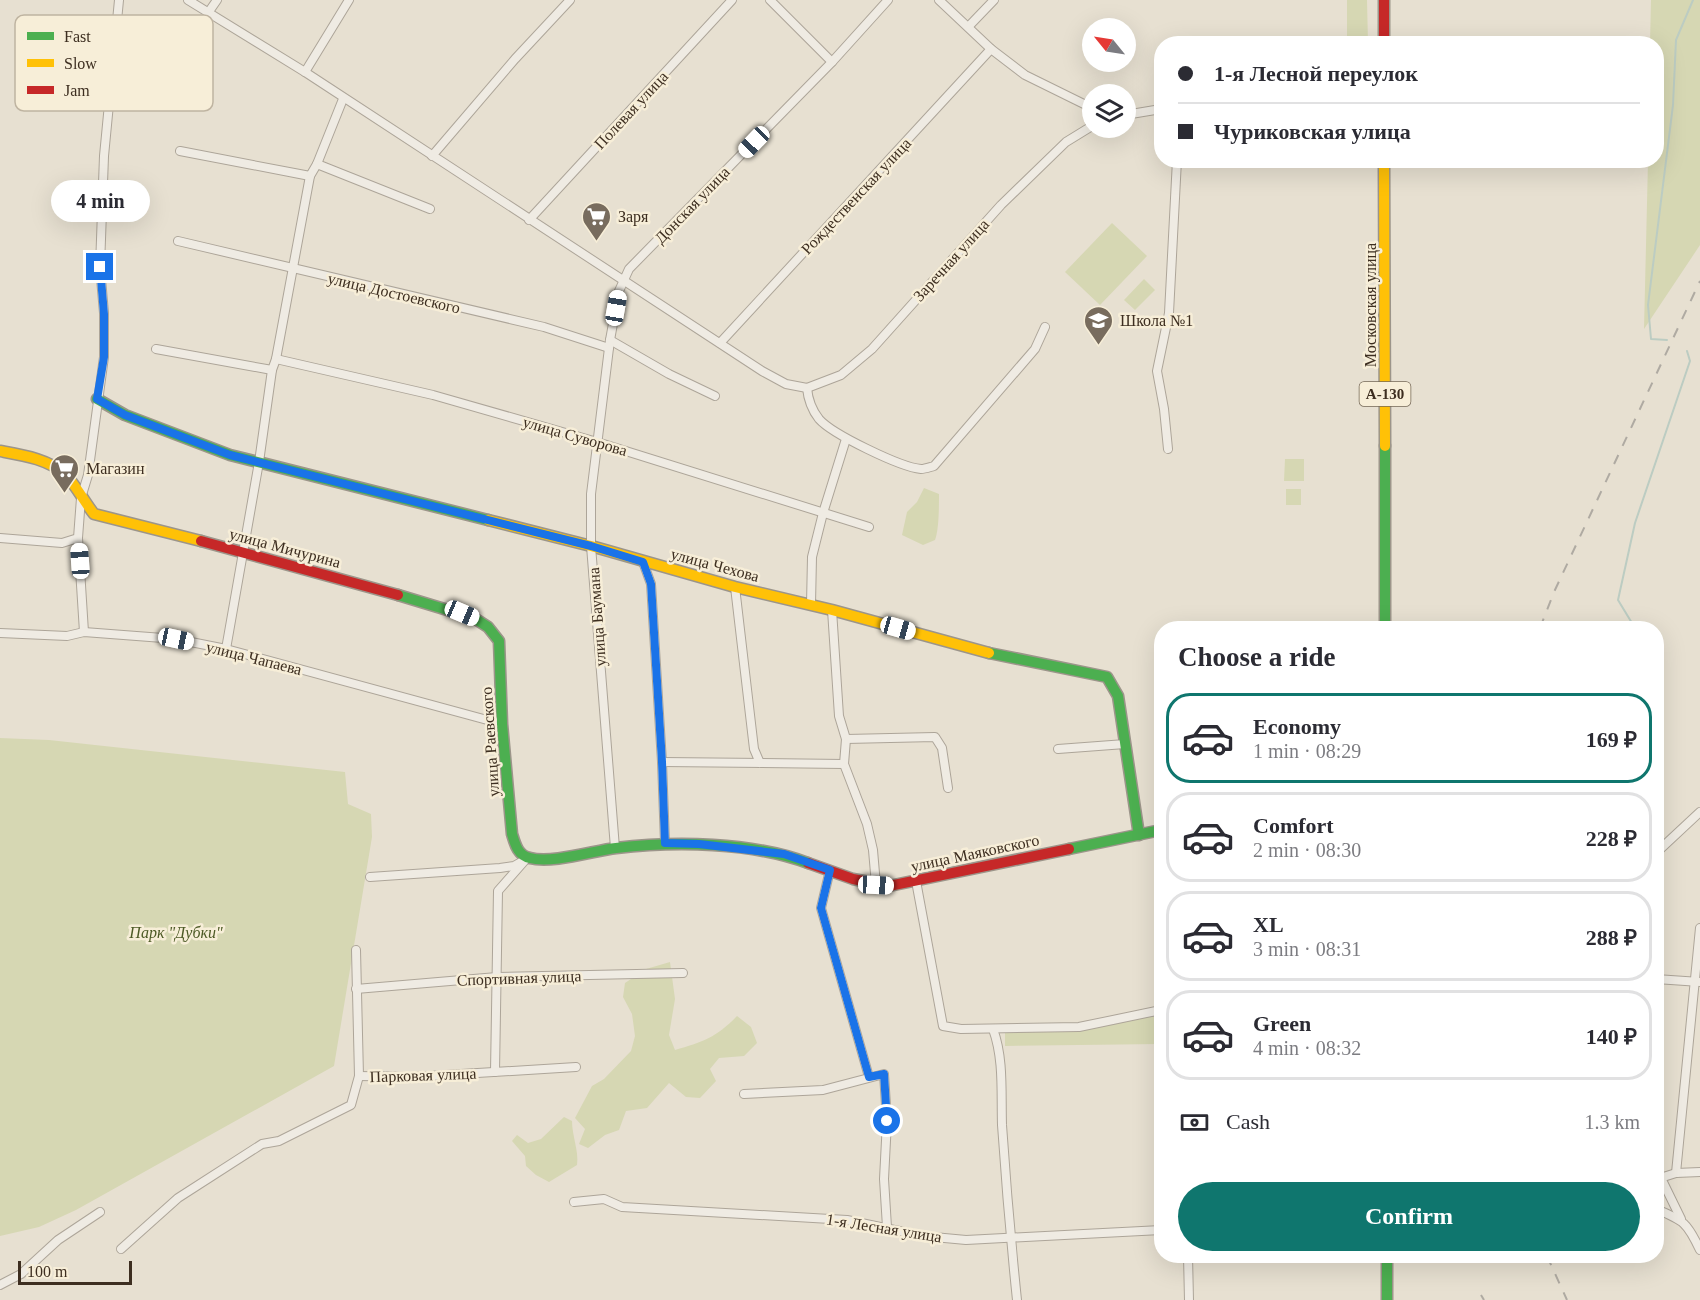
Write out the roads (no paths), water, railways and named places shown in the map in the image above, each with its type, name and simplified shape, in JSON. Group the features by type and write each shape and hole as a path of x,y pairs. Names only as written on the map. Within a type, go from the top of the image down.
{"street":[{"path":"118,15 119,0"},
{"path":"188,0 211,15"},
{"path":"208,13 217,0"},
{"path":"305,72 349,0"},
{"path":"432,156 515,59 570,0"},
{"name":"Полевая улица","path":"529,220 732,0"},
{"path":"770,0 832,62"},
{"name":"Донская улица","path":"623,280 629,269 832,62 888,0"},
{"path":"939,0 991,49 1025,75 1082,103"},
{"path":"969,26 994,0"},
{"path":"1384,0 1384,36"},
{"path":"213,16 305,72 343,99 720,343 786,384 807,388 808,399 820,419 846,439 911,467 923,469 934,465 1035,349 1045,327"},
{"name":"Рождественская улица","path":"720,343 991,49"},
{"path":"226,649 260,462 272,370 276,359 310,176 343,99"},
{"path":"1136,113 1154,110"},
{"path":"84,632 78,538 81,498 88,475 104,357 104,314 100,267 104,156 108,111"},
{"name":"Заречная улица","path":"807,388 841,375 872,349 1001,205 1066,142 1082,132"},
{"path":"180,151 310,176"},
{"path":"317,164 430,209"},
{"path":"1168,449 1157,371 1169,313 1177,168"},
{"name":"Московская улица","path":"1384,168 1385,621"},
{"name":"улица Достоевского","path":"178,242 610,344 715,396"},
{"name":"улица Баумана","path":"615,848 591,546 591,494 610,344 623,280"},
{"path":"156,349 272,370"},
{"name":"улица Суворова","path":"276,359 433,395 597,442 869,527"},
{"name":"улица Чехова","path":"97,399 135,419 230,455 591,546 735,587 811,604 987,653 1107,677 1118,696 1139,835"},
{"path":"811,604 812,557 846,439"},
{"name":"улица Мичурина","path":"0,451 26,456 51,465 67,476 94,514 244,552 462,613 485,623"},
{"path":"0,538 62,543 78,538"},
{"path":"643,562 651,584 665,843"},
{"path":"735,587 754,748 760,763"},
{"path":"832,610 839,716 846,739 844,764 867,824 873,850 876,885"},
{"name":"улица Раевского","path":"485,623 493,630 499,641 502,724 512,834 516,847 527,858"},
{"name":"улица Чапаева","path":"0,633 68,636 84,632 176,639 226,649 502,724"},
{"path":"846,739 935,737 942,748 948,788"},
{"path":"1058,749 1125,744"},
{"path":"662,762 844,764"},
{"path":"1664,846 1700,812"},
{"name":"улица Маяковского","path":"370,877 500,868 514,866 527,858 540,860 665,843 699,844 784,854 876,885 889,886 1154,832"},
{"path":"495,1072 498,891 527,858"},
{"path":"830,870 821,908 869,1077"},
{"path":"916,881 943,1026 961,1029 1079,1027 1154,1011"},
{"path":"1676,1173 1697,982 1700,928"},
{"path":"356,950 359,1076"},
{"name":"Спортивная улица","path":"356,989 497,977 682,973"},
{"path":"1664,980 1697,982"},
{"path":"993,1029 997,1040 1001,1072 1002,1125 1017,1300"},
{"name":"Парковая улица","path":"121,1249 178,1198 262,1143 279,1141 351,1105 359,1076 412,1077 576,1067"},
{"path":"744,1094 823,1090 884,1074 887,1121 884,1179 887,1227"},
{"path":"1664,1177 1676,1173 1700,1172"},
{"path":"1664,1189 1700,1250"},
{"name":"1-я Лесная улица","path":"574,1202 604,1199 622,1207 847,1220 923,1236 966,1240 1154,1230"},
{"path":"0,1285 21,1274 58,1240 100,1212"},
{"path":"1664,1212 1681,1219"},
{"path":"1188,1263 1189,1300"},
{"path":"1387,1263 1387,1300"}],"waterway":[{"path":"1667,340 1651,339 1648,305 1673,105 1676,40 1693,0"},
{"path":"1631,621 1618,600 1635,523 1690,361 1687,351"}],"railway":[{"path":"1543,621 1554,592 1700,281"},
{"path":"1550,1263 1567,1300"},
{"path":"1481,1295 1484,1300"}],"place":[{"name":"Заря","path":"597,242"},
{"name":"Школа №1","path":"1099,346"},
{"name":"Магазин","path":"65,494"}],"park label":[{"name":"Парк \"Дубки\"","path":"176,932"}]}
